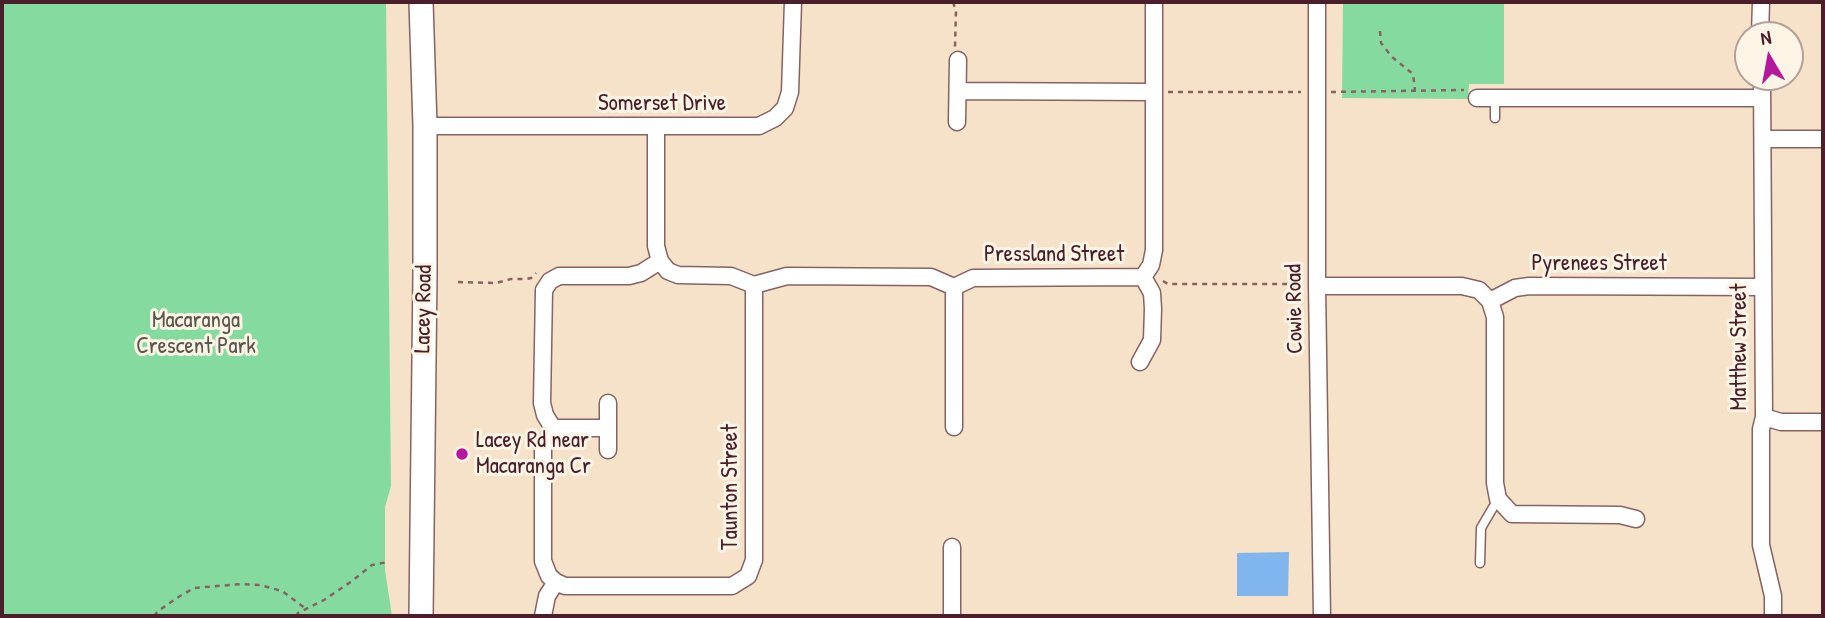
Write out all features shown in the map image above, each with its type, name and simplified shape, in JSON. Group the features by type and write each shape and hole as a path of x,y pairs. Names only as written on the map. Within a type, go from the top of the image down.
{"street":[{"name":"Lacey Road","path":"421,2 425,125 421,616"},
{"name":"Somerset Drive","path":"425,125 759,126 775,118 785,108 790,92 793,2"},
{"name":"Pressland Street","path":"954,287 973,278 1143,277 1151,265 1154,250 1154,2"},
{"name":"Cowie Road","path":"1317,2 1310,285 1322,616"},
{"path":"1760,21 1761,2"},
{"path":"957,122 958,60"},
{"path":"958,91 1154,92"},
{"name":"Matthew Street","path":"1762,91 1764,417 1761,429 1761,545 1773,596 1773,616"},
{"path":"1477,98 1762,98"},
{"path":"656,127 656,247 660,261 668,271 678,275 731,276 754,285 787,276 931,277 954,287 954,427"},
{"path":"1763,139 1823,139"},
{"path":"553,428 542,403 544,290 550,281 559,276 629,276 660,261"},
{"path":"1140,362 1152,340 1152,293 1143,277"},
{"name":"Taunton Street","path":"556,582 565,586 732,586 748,576 754,560 754,285"},
{"path":"1310,285 1469,287 1479,290 1490,301 1495,317 1495,483 1498,499 1512,514 1620,515 1636,519"},
{"name":"Pyrenees Street","path":"1490,301 1515,288 1529,286 1763,287"},
{"path":"608,403 608,450"},
{"path":"1764,417 1781,422 1823,422"},
{"path":"553,428 608,428"},
{"path":"542,616 547,596 556,582 549,576 543,561 543,448 553,428"},
{"path":"952,547 952,616"}],"lane":[{"path":"1494,98 1495,118"},
{"path":"1480,563 1481,528 1498,499"}],"path":[{"path":"953,2 956,11 958,60"},
{"path":"1380,31 1381,43 1392,57 1413,74 1415,90"},
{"path":"1328,92 1472,89 1477,98"},
{"path":"1154,92 1306,92"},
{"path":"458,282 496,283 531,278 536,273"},
{"path":"1143,277 1152,277 1168,284 1310,285"},
{"path":"296,616 324,600 372,565 388,562"},
{"path":"154,616 194,588 242,584 260,585 282,591 306,609"}],"green space":[{"name":"Macaranga Crescent Park","path":"2,2 386,2 391,486 385,507 385,570 392,616 2,616"},
{"path":"1343,2 1504,2 1504,84 1469,84 1468,99 1342,98"}],"water":[{"path":"1289,552 1288,596 1237,596 1237,553"}],"place":[{"name":"Lacey Rd near Macaranga Cr","path":"462,454"}]}
